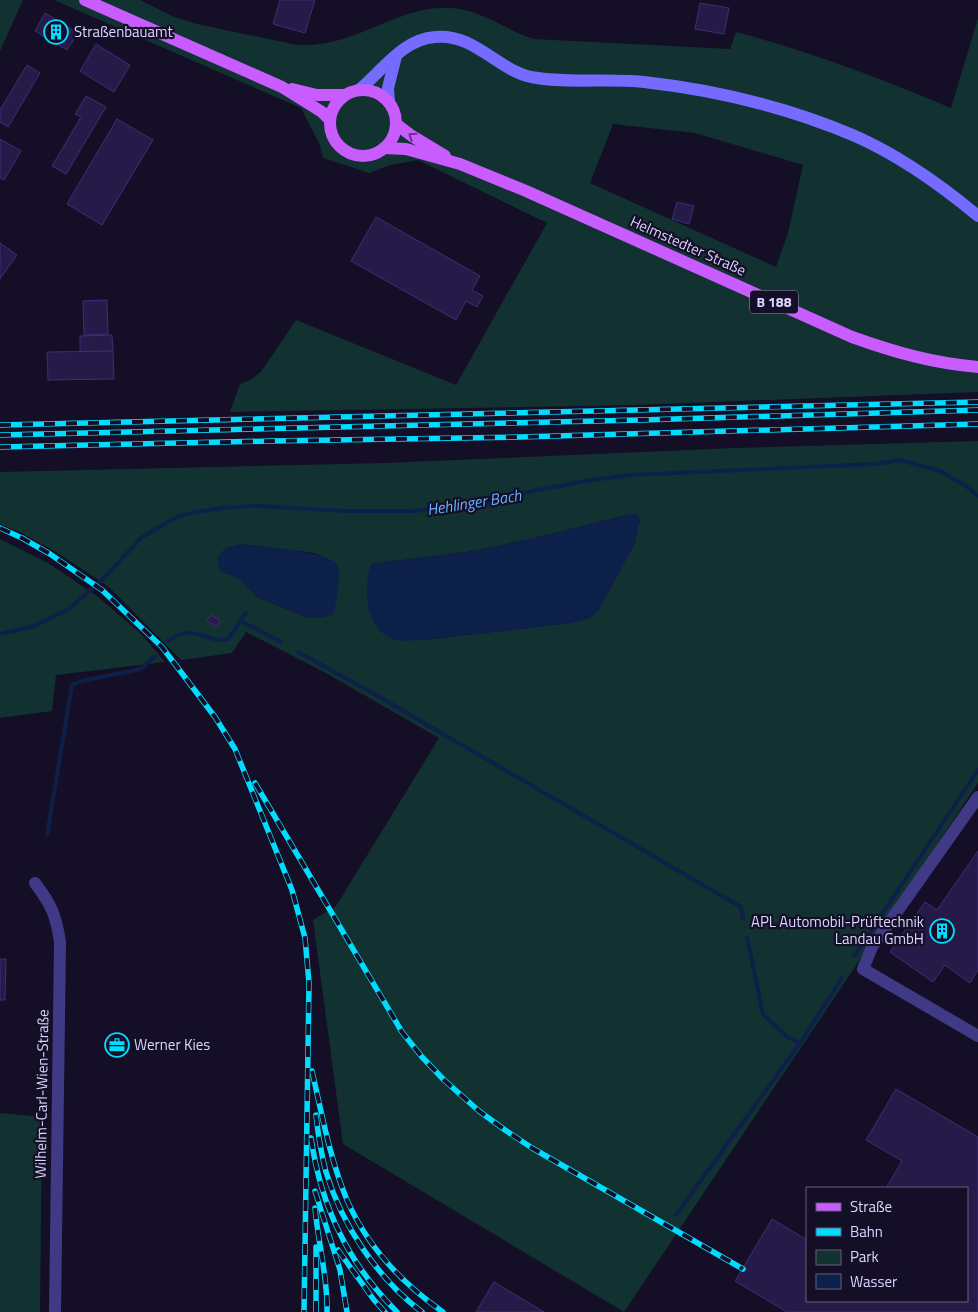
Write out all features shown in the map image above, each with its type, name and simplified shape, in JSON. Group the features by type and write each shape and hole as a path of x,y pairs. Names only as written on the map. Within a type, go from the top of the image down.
{"main road":[{"path":"85,0 282,87 322,112 330,120"},
{"path":"282,87 317,95 344,95 359,90 396,56 419,41 434,36 459,38 516,71 530,76 575,81 635,81 672,85 715,92 778,108 856,137 934,182 978,216"},
{"path":"389,102 388,88 396,56"},
{"path":"344,95 332,111 330,120 334,140 349,152 367,155 384,148 392,138 396,124 393,109 389,102 376,92 359,90"},
{"name":"Helmstedter Straße","path":"396,124 412,136 460,164"},
{"name":"Helmstedter Straße","path":"384,148 406,149 460,164 526,191 852,336 906,356 934,362 978,367"}],"street":[{"path":"978,797 872,947 863,969 978,1036"},
{"name":"Wilhelm-Carl-Wien-Straße","path":"35,883 47,900 56,919 60,942 55,1312"}],"green space":[{"path":"0,0 23,0 0,51"},
{"path":"54,0 140,0 174,17 197,24 297,45 313,45 337,41 409,14 440,8 466,10 533,39 730,49 736,32 845,66 951,108 978,18 978,392 634,405 230,412 240,384 261,372 296,320 456,385 547,223 418,160 390,165 369,173 323,158 320,145 301,108","holes":["613,124 695,133 803,165 788,233 776,267 590,183"]},
{"path":"978,441 978,783 624,1312 343,1144 313,920 336,906 439,738 324,672 246,632 232,653 181,660 109,587 56,552 24,534 0,524 0,472 385,463 735,448","holes":["610,520 640,520 637,530 590,618 571,623 422,640 371,564 467,552","240,544 315,553 338,567 336,602 309,618 257,597 241,580 220,571"]},
{"path":"0,539 48,563 97,596 141,634 165,662 56,675 52,711 0,718"},
{"path":"0,1113 42,1117 40,1312 0,1312"}],"water":[{"path":"629,514 636,514 640,520 635,543 599,610 590,618 571,623 404,641 395,640 379,630 370,613 367,583 371,564 467,552 535,538"},
{"path":"240,544 308,553 332,560 337,565 339,575 333,615 309,618 257,597 241,580 220,571 217,559 225,548"}],"building":[{"path":"280,0 315,0 305,33 273,24"},
{"path":"700,3 729,8 724,34 695,29"},
{"name":"Straßenbauamt","path":"45,13 78,33 67,50 35,31"},
{"path":"96,44 130,65 114,92 80,71"},
{"path":"27,65 40,73 8,127 0,122 0,110"},
{"path":"86,96 106,107 66,174 52,166 81,117 75,114"},
{"path":"117,119 153,140 102,225 67,204"},
{"path":"0,139 21,151 4,180 0,178"},
{"path":"677,202 694,206 689,224 672,219"},
{"path":"376,217 480,276 472,290 483,296 477,307 466,301 456,320 351,261"},
{"path":"0,243 17,255 0,279"},
{"path":"107,300 108,334 84,335 83,301"},
{"path":"112,335 113,351 80,352 80,336"},
{"path":"113,351 114,379 48,380 47,352"},
{"path":"211,615 220,621 217,627 207,621"},
{"name":"APL Automobil-Prüftechnik Landau GmbH","path":"978,851 978,970 970,983 945,965 933,982 890,952 925,902 937,910"},
{"path":"0,959 6,959 5,1000 0,1000"},
{"path":"896,1089 978,1137 978,1312 787,1312 735,1281 772,1219 806,1239 806,1302 968,1302 968,1187 887,1187 902,1161 866,1140"},
{"path":"494,1282 544,1312 476,1312"}],"waterway":[{"name":"Hehlinger Bach","path":"0,634 34,626 69,609 106,576 142,537 177,517 222,508 258,506 345,511 414,511 484,503 517,494 591,480 631,475 876,464 900,460 940,471 966,486 978,496"},
{"path":"168,641 177,635 185,633 199,634 220,640 228,639 246,613"},
{"path":"241,621 281,642"},
{"path":"298,652 369,691 741,907 743,919"},
{"path":"47,835 72,685 81,681 142,668 155,656"},
{"path":"854,956 978,770"},
{"path":"747,938 763,1014 787,1037 800,1043"},
{"path":"676,1215 800,1043 842,978"}],"railway":[{"path":"0,425 978,402"},
{"path":"0,435 978,410"},
{"path":"0,447 520,437 978,424"},
{"path":"0,528 50,554 102,590 162,647 215,717 235,749 292,890 305,938 309,983 304,1312"},
{"path":"255,783 402,1032 444,1080 479,1111 532,1148 743,1269"},
{"path":"312,1071 336,1169 355,1217 376,1248 400,1276 443,1312"},
{"path":"316,1115 326,1172 341,1211 376,1267 390,1283 422,1312"},
{"path":"311,1138 322,1187 339,1232 364,1274 397,1312"},
{"path":"315,1191 340,1270 347,1312"},
{"path":"315,1208 326,1286 327,1312"},
{"path":"316,1247 316,1312"},
{"path":"338,1250 374,1300 385,1312"}],"place":[{"name":"Straßenbauamt","path":"56,32"},
{"name":"APL Automobil-Prüftechnik Landau GmbH","path":"942,931"},
{"name":"Werner Kies","path":"117,1045"}]}
